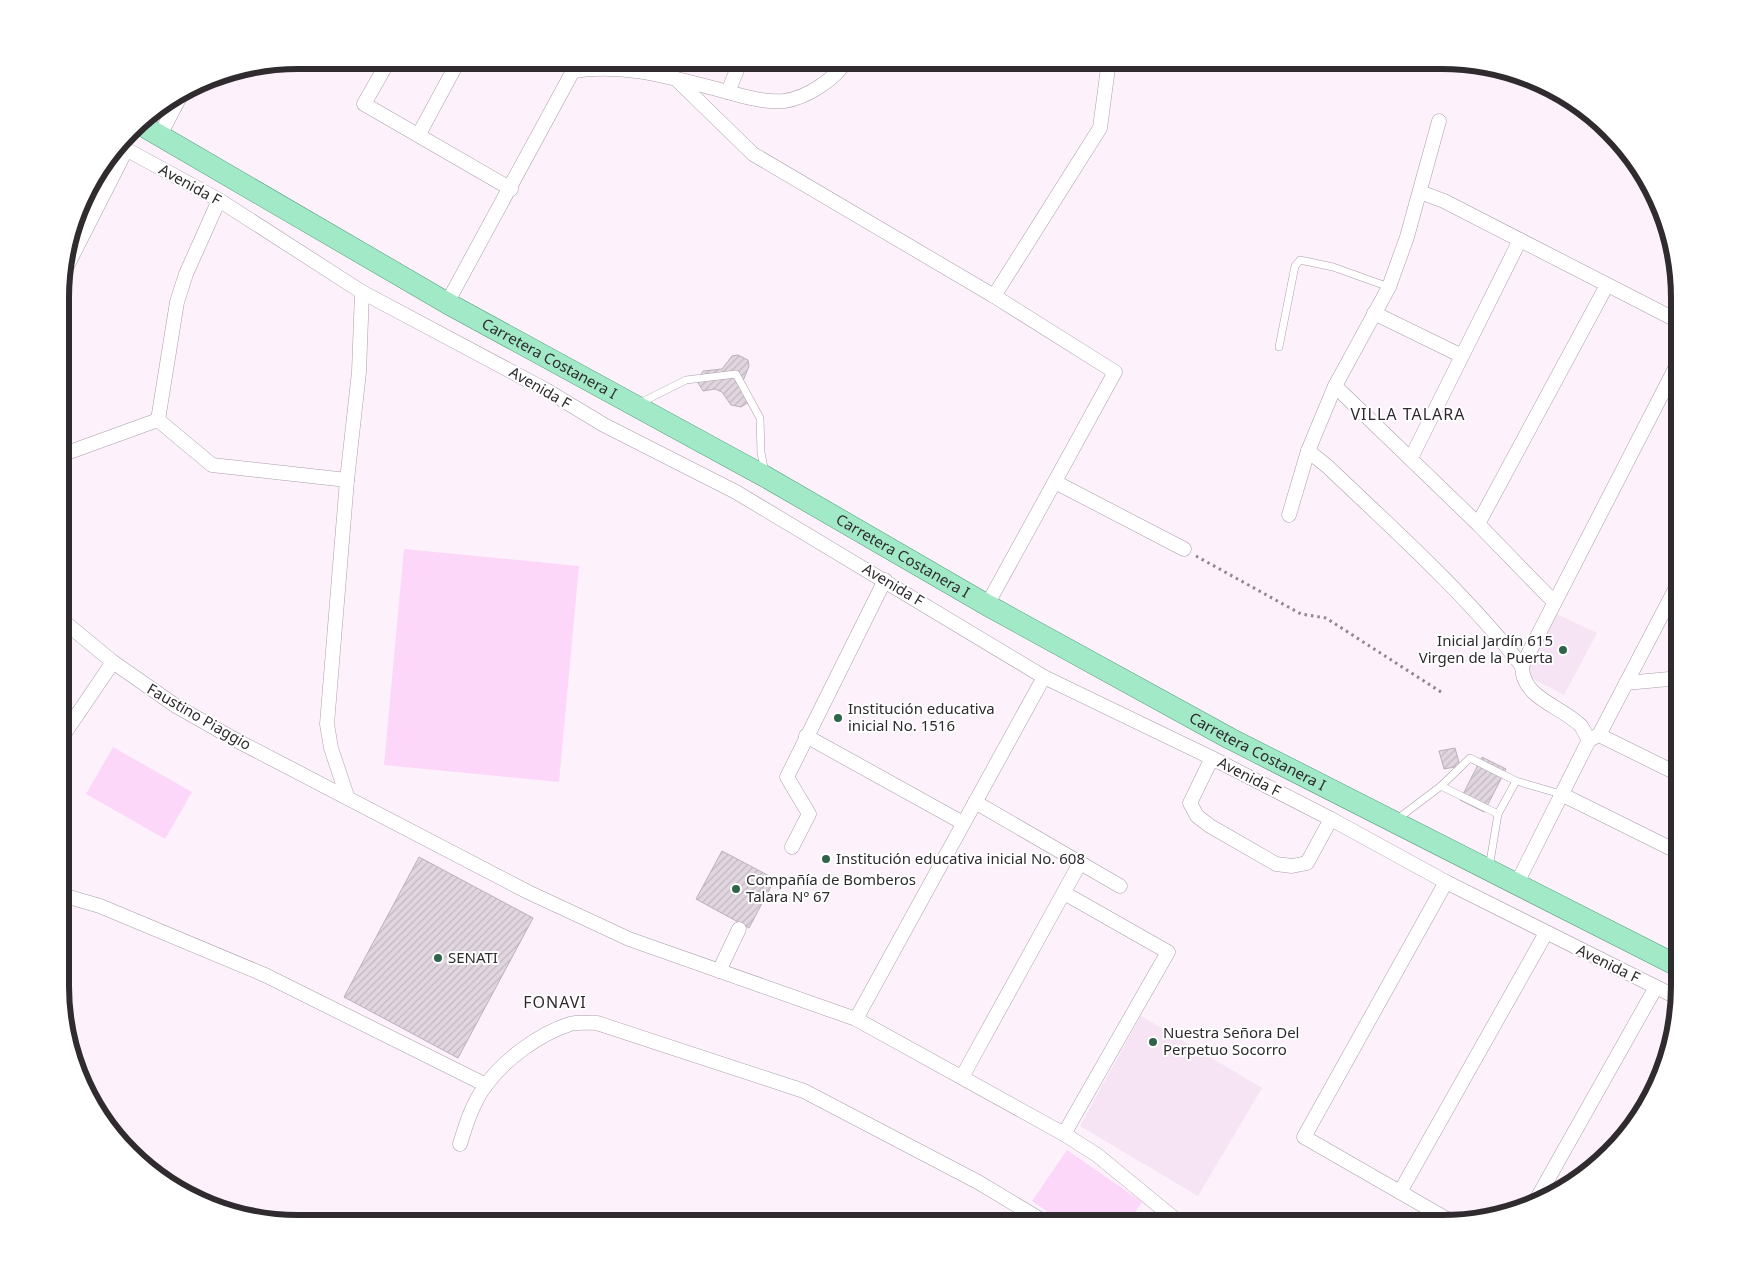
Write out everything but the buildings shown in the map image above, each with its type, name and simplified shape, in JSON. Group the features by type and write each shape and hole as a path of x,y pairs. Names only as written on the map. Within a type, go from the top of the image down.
{"main road":[{"name":"Carretera Costanera I","path":"146,127 447,303 766,477 987,606 1229,738 1393,823 1671,962"}],"street":[{"path":"384,69 364,104 419,134 511,189"},
{"path":"419,134 454,69"},
{"path":"447,303 511,189 574,69"},
{"path":"626,69 676,79 763,101 785,101 804,95 823,84 838,69"},
{"path":"728,92 737,69"},
{"path":"994,296 1100,128 1108,69"},
{"path":"676,79 753,154 994,296 1115,372 987,606"},
{"path":"160,135 177,103"},
{"path":"1289,515 1308,451 1335,386 1389,286 1407,237 1439,122"},
{"name":"Avenida F","path":"124,149 219,200 362,292 546,390 604,426 736,492 1044,677 1212,758 1446,882 1671,995"},
{"path":"73,253 121,153"},
{"path":"1420,192 1444,202 1671,317"},
{"path":"158,420 178,302 186,274 219,200"},
{"path":"1411,458 1520,240"},
{"path":"1478,524 1607,285"},
{"path":"347,796 331,748 327,724 347,480 359,372 362,292"},
{"path":"1374,313 1462,356"},
{"path":"1671,376 1522,666 1522,677 1527,687 1594,738 1671,771"},
{"path":"1335,386 1478,524 1554,602"},
{"path":"69,452 158,420"},
{"path":"158,420 212,466 347,480"},
{"path":"1308,451 1327,466 1431,567 1507,647 1522,666"},
{"path":"1055,482 1184,549"},
{"path":"792,846 809,814 788,777 806,736 885,580"},
{"path":"1516,885 1561,794 1626,683 1671,597"},
{"name":"Faustino Piaggio","path":"69,626 113,662 176,706 234,739 583,919 629,940 805,1003 856,1019 1064,1134 1097,1155 1169,1215"},
{"path":"69,727 113,662"},
{"path":"856,1019 1044,677"},
{"path":"1626,683 1671,679"},
{"path":"806,736 963,823"},
{"path":"1212,758 1190,803 1197,816 1210,826 1276,864 1292,866 1307,863 1330,819"},
{"path":"1561,794 1671,849"},
{"path":"975,802 1120,886"},
{"path":"962,1078 1080,863"},
{"path":"1440,1215 1304,1137 1446,882"},
{"path":"1064,893 1168,952 1064,1134"},
{"path":"69,896 100,906 265,974 486,1084"},
{"path":"719,971 739,929"},
{"path":"1400,1192 1546,933"},
{"path":"1540,1193 1656,988"},
{"path":"460,1144 468,1119 486,1084 514,1057 542,1038 571,1024 596,1023 804,1091 978,1182 1033,1215"}],"lane":[{"path":"1279,347 1295,266 1300,260 1333,267 1389,286"},
{"path":"634,405 655,397 686,380 736,374 760,418 760,453 766,477"},
{"path":"1393,823 1441,786 1470,758 1516,781 1561,794"},
{"path":"1488,871 1498,814 1516,781"},
{"path":"1441,786 1498,814"}],"path":[{"path":"1184,549 1300,614 1326,618 1441,692"}],"shaded area":[{"path":"404,549 579,566 559,782 384,765"},
{"name":"Inicial Jardín 615 Virgen de la Puerta","path":"1557,614 1597,633 1564,695 1531,678 1529,666"},
{"path":"113,747 192,792 165,839 86,794"},
{"path":"1141,1016 1262,1088 1198,1196 1080,1126"},
{"path":"1067,1150 1142,1202 1133,1215 1052,1215 1032,1201"}],"place":[{"name":"Inicial Jardín 615 Virgen de la Puerta","path":"1563,650"},
{"name":"Institución educativa inicial No. 1516","path":"838,718"},
{"name":"Institución educativa inicial No. 608","path":"826,859"},
{"name":"Compañía de Bomberos Talara Nº 67","path":"736,889"},
{"name":"SENATI","path":"438,958"},
{"name":"Nuestra Señora Del Perpetuo Socorro","path":"1153,1042"}],"district":[{"name":"VILLA TALARA","path":"1408,414"},
{"name":"FONAVI","path":"555,1002"}]}
